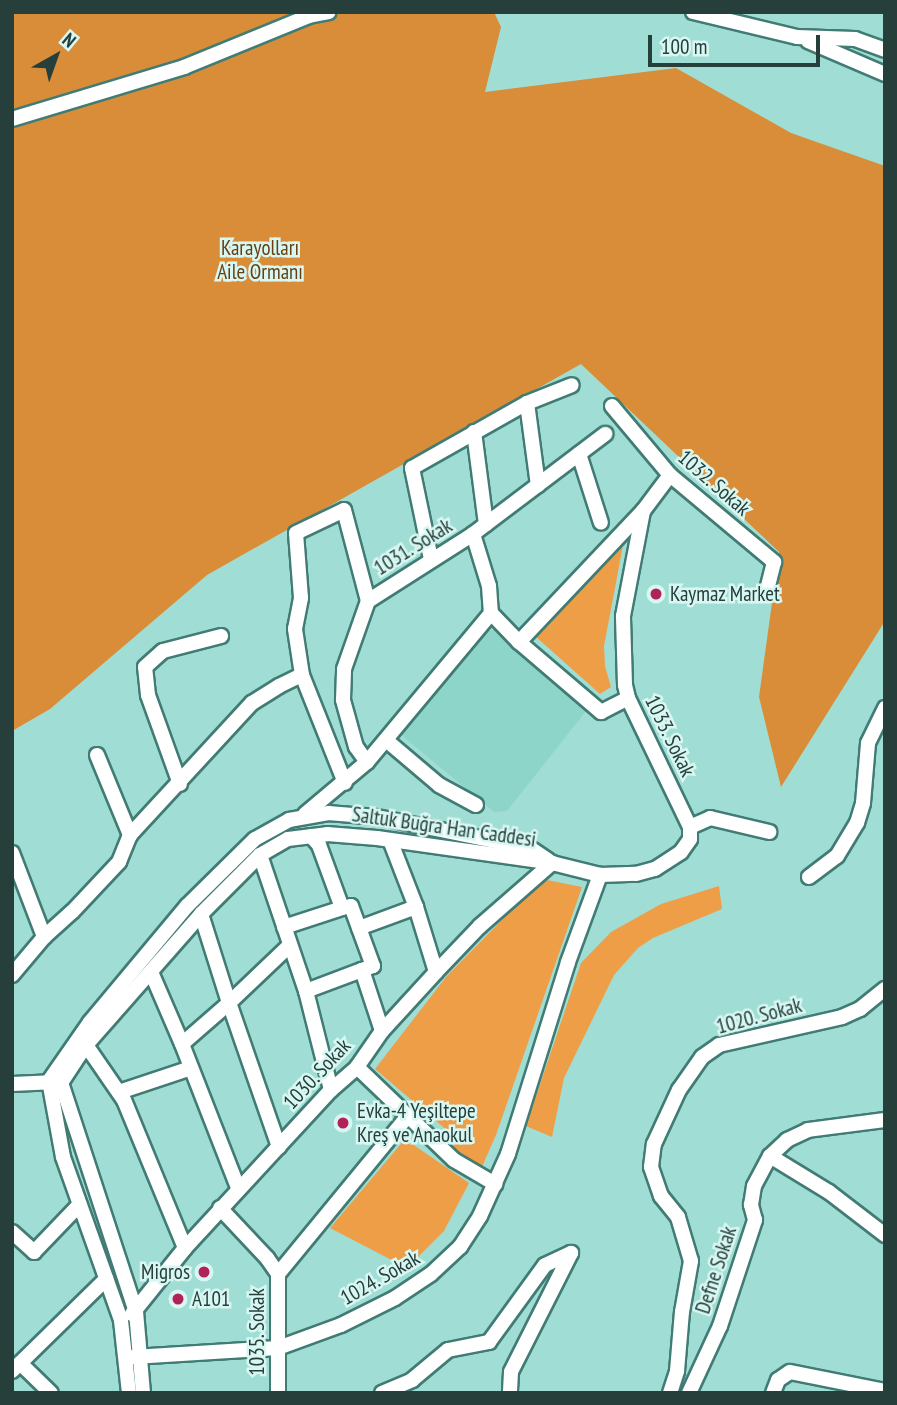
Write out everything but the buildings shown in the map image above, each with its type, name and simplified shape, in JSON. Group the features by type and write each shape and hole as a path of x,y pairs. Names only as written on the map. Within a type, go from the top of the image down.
{"street":[{"path":"12,119 184,67 309,16 329,12"},
{"path":"693,12 797,37 885,74"},
{"path":"797,37 855,39 885,50"},
{"path":"431,559 412,468 527,403 572,385"},
{"path":"527,403 538,485"},
{"name":"1032. Sokak","path":"612,406 670,475 774,562 766,593"},
{"path":"474,432 486,524"},
{"name":"1031. Sokak","path":"367,762 356,747 343,701 344,669 368,601 473,534 605,434"},
{"path":"579,454 601,523"},
{"name":"1033. Sokak","path":"670,475 643,511 623,616 628,698 690,827"},
{"path":"345,783 302,675 295,629 301,598 296,533 344,510 368,601"},
{"path":"519,642 643,511"},
{"path":"473,534 489,586 491,613 519,642 600,712 628,698"},
{"path":"288,839 303,815 345,783 367,762 491,613"},
{"path":"180,784 148,695 145,667 163,651 221,636"},
{"path":"12,975 44,937 72,912 118,862 130,835 180,784 252,703 302,675"},
{"path":"809,877 837,856 857,823 863,803 869,743 885,708"},
{"path":"386,740 439,785 477,805"},
{"path":"97,755 130,835"},
{"name":"Saltuk Buğra Han Caddesi","path":"55,1082 96,1014 187,906 255,839 303,815 341,814 430,826 530,848 552,863"},
{"path":"552,863 600,875 636,874 656,869 681,852 690,839 690,827 710,818 769,832"},
{"name":"Saltuk Buğra Han Caddesi","path":"55,1082 201,914 260,855 288,839 327,834 390,840 552,863"},
{"path":"311,836 319,845 342,908"},
{"path":"390,840 416,907 436,972"},
{"path":"12,853 44,937"},
{"path":"260,855 306,991 331,1090"},
{"name":"1030. Sokak","path":"121,1320 136,1312 220,1208 331,1090 357,1067 382,1031 436,972 480,926 552,863"},
{"name":"1024. Sokak","path":"127,1357 278,1348 341,1325 395,1298 431,1274 460,1247 495,1184 508,1154 568,961 600,875"},
{"path":"284,927 351,906 373,966 306,991"},
{"path":"359,928 416,907"},
{"path":"201,914 279,1147"},
{"path":"182,1044 290,945"},
{"path":"362,970 382,1031"},
{"path":"151,972 239,1188"},
{"name":"1020. Sokak","path":"670,1393 677,1371 682,1312 691,1261 678,1217 661,1196 651,1167 654,1144 680,1090 702,1057 719,1045 842,1017 860,1009 885,989"},
{"path":"86,1045 119,1093 185,1248"},
{"path":"357,1067 454,1160 495,1184"},
{"path":"119,1093 191,1068"},
{"path":"12,1084 55,1082"},
{"path":"55,1082 63,1157 121,1320 129,1393"},
{"path":"55,1082 136,1312 142,1356 143,1393"},
{"path":"278,1275 408,1116"},
{"name":"Defne Sokak","path":"689,1393 720,1326 755,1220 751,1205 754,1186 770,1156 786,1140 808,1130 885,1120"},
{"path":"770,1156 829,1192 885,1235"},
{"path":"12,1232 34,1252 80,1204"},
{"name":"1035. Sokak","path":"220,1208 267,1258 278,1275 278,1393"},
{"path":"382,1393 412,1380 448,1350 489,1342 545,1265 571,1254 511,1373 508,1391"},
{"path":"51,1393 16,1367 106,1279"},
{"path":"773,1393 778,1380 790,1372 885,1391"}],"shaded area":[{"path":"624,540 604,646 605,666 611,687 600,694 535,636"},
{"path":"489,630 496,630 586,711 507,811 494,812 399,733"},
{"path":"542,879 582,887 496,1135 481,1169 453,1150 455,1137 375,1069 446,977"},
{"path":"719,886 722,909 653,938 638,948 614,975 564,1078 552,1137 526,1126 581,963 611,932 661,904"},
{"path":"405,1139 469,1183 444,1231 407,1268 330,1228"}],"green space":[{"name":"Karayolları Aile Ormanı","path":"12,12 494,12 501,27 485,92 676,68 791,133 885,166 885,621 781,787 759,697 779,552 581,364 207,575 50,709 12,731"}],"place":[{"name":"Kaymaz Market","path":"656,594"},
{"name":"Evka-4 Yeşiltepe Kreş ve Anaokul","path":"343,1123"},
{"name":"Migros","path":"204,1272"},
{"name":"A101","path":"178,1299"}]}
